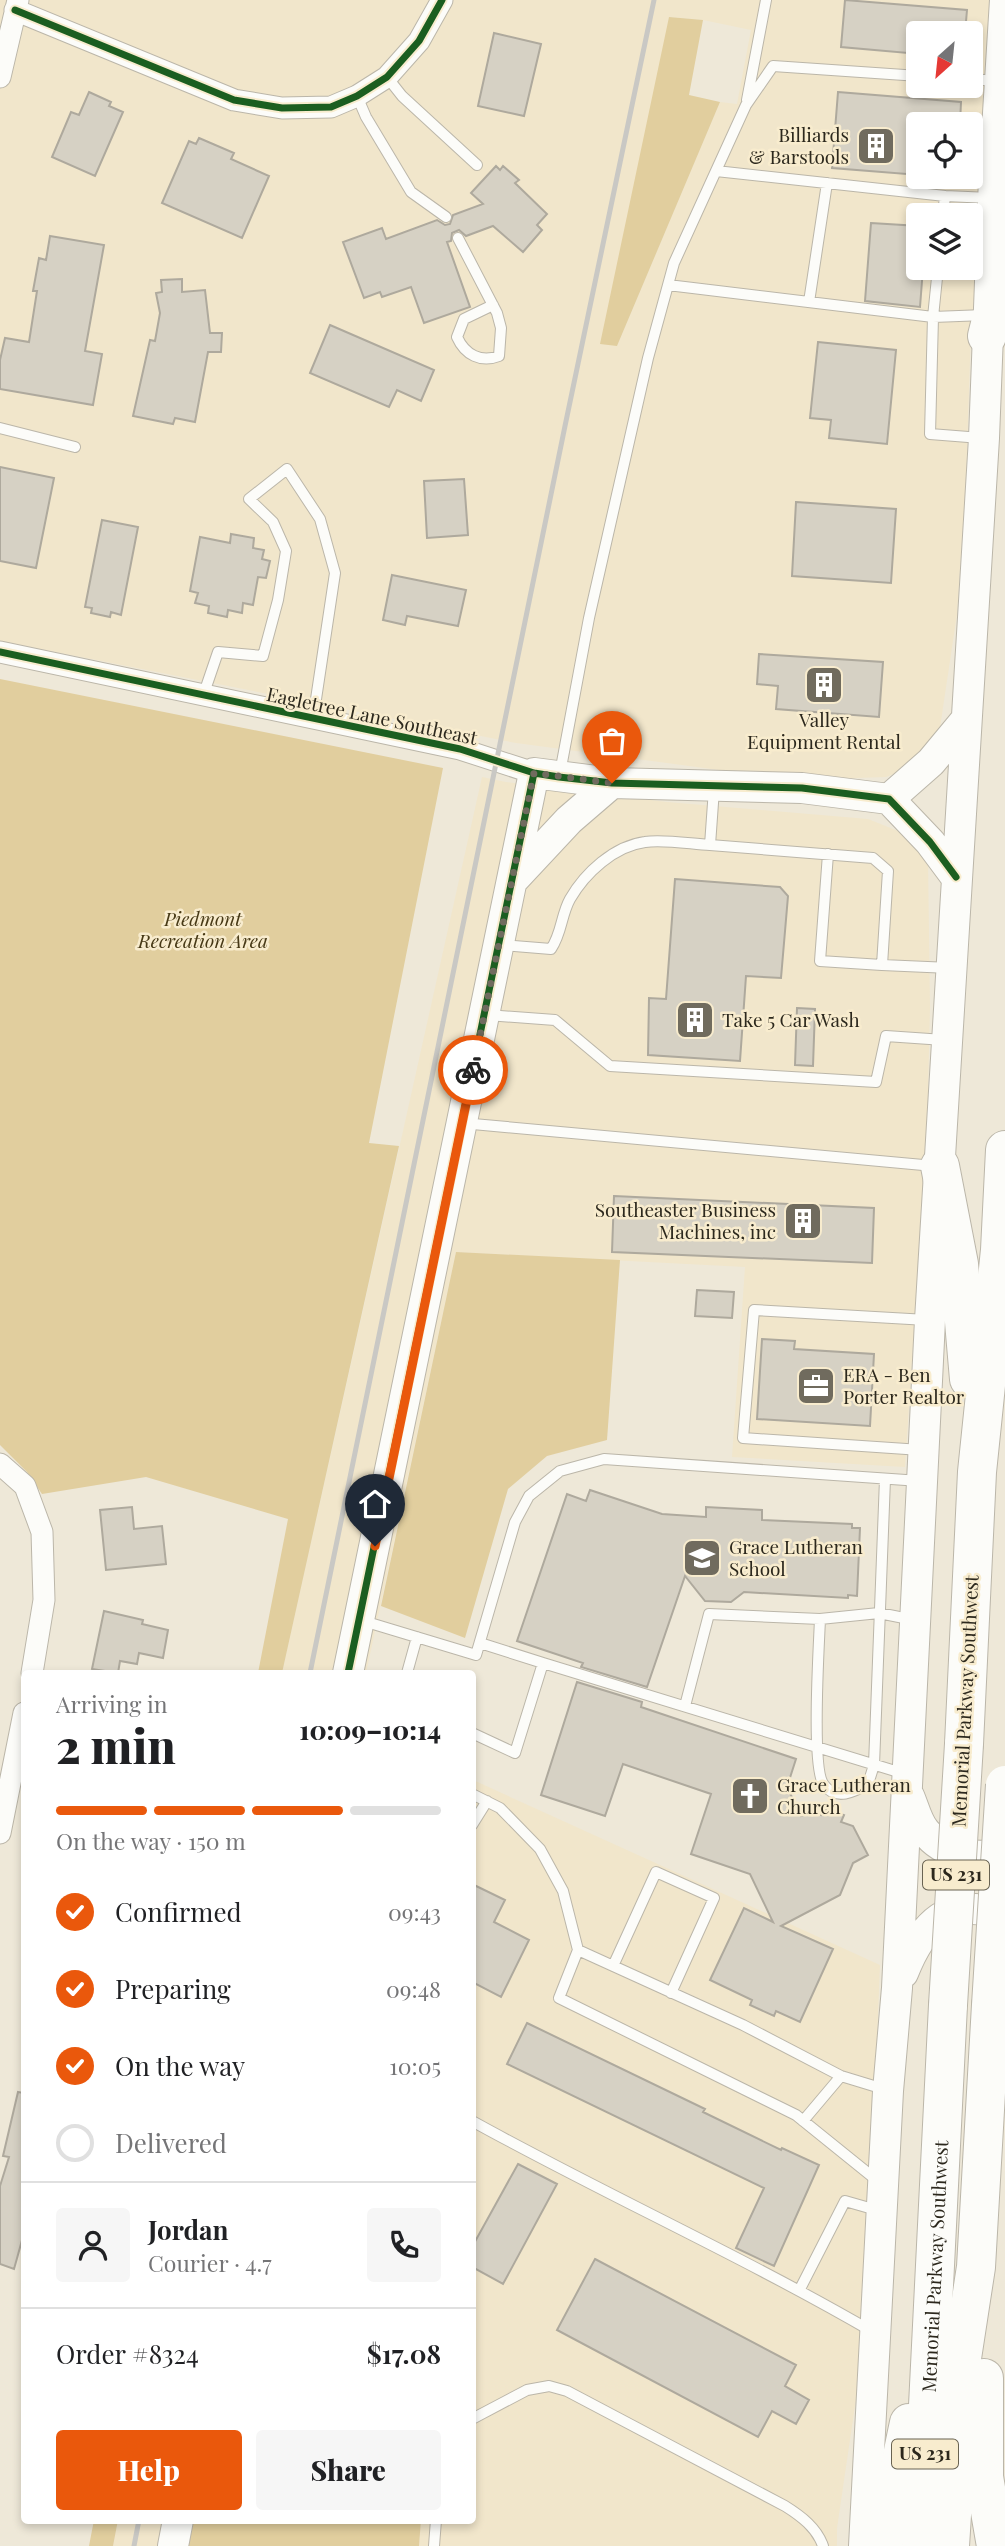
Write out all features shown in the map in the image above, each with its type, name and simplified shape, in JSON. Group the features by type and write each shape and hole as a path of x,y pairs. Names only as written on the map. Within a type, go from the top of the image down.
{"highway":[{"path":"988,326 1005,264"},
{"name":"Memorial Parkway Southwest","path":"921,2546 977,1472 1000,1250 1005,1150"},
{"path":"940,1166 959,1264 977,1472"},
{"name":"Memorial Parkway Southwest","path":"950,2546 962,2358 976,2267 1005,1785"},
{"path":"976,2267 984,2386 984,2477 996,2546"},
{"path":"883,2546 905,2435 930,2362"}],"main road":[{"path":"864,2546 888,2091 897,1988 950,968 984,438 993,198 986,80 1005,0"},
{"path":"956,877 930,842 889,799 931,762 965,721"},
{"path":"349,1670 512,881 547,775"},
{"name":"Eagletree Lane Southeast","path":"547,775 612,783 802,788 889,799"},
{"path":"512,881 569,820 612,783"},
{"path":"907,1782 923,1830 940,1846 967,1855 989,1856 1005,1853"},
{"path":"897,1988 922,1933 939,1917 961,1910 988,1909 1005,1916"},
{"path":"173,2546 177,2524"}],"street":[{"path":"1,72 17,5 234,100 282,108 331,107 357,96 387,77 419,41 442,0"},
{"name":"Eagletree Lane Southeast","path":"0,652 460,749 547,775"},
{"path":"0,1464 25,1486 42,1532 44,1600 32,1670"},
{"path":"0,1833 21,1728"}],"lane":[{"path":"746,105 766,0"},
{"path":"547,775 592,605 648,358 674,263 746,105 773,66 906,75"},
{"path":"387,77 402,96 477,164"},
{"path":"357,96 366,117 411,192 446,217"},
{"path":"716,171 945,196 993,198"},
{"path":"809,302 827,183"},
{"path":"944,203 945,196"},
{"path":"458,238 493,304 501,328 499,356 489,360 475,357 464,349 457,337 464,319 493,304"},
{"path":"937,280 933,317 930,434 984,438"},
{"path":"668,285 988,326"},
{"path":"0,428 75,447"},
{"path":"203,696 218,652 263,656 278,600 286,551 273,522 249,499 287,469 320,519 335,573 313,719"},
{"path":"710,845 714,786"},
{"path":"498,945 551,949 559,938 569,901 589,873 614,853 645,842 710,845 873,858 888,871 882,965"},
{"path":"828,854 820,961 950,968"},
{"path":"484,1015 555,1020 610,1066 876,1082 886,1036 947,1040"},
{"path":"462,1123 940,1166"},
{"path":"924,1450 743,1438 754,1310 930,1320"},
{"path":"359,1620 476,1654 515,1522 529,1496 560,1471 604,1459 922,1482"},
{"path":"820,1619 818,1748 823,1785 835,1793 852,1793 868,1784 874,1765 886,1479"},
{"path":"685,1706 709,1614 820,1619 879,1613 915,1620"},
{"path":"408,1670 417,1637"},
{"path":"480,1643 874,1765 907,1782"},
{"path":"476,1735 515,1753 543,1663"},
{"path":"476,1796 500,1808 540,1849 563,1891 578,1950 559,1998 803,2121 883,2198"},
{"path":"476,1819 487,1801"},
{"path":"613,1966 656,1872 714,1898 671,1993"},
{"path":"578,1950 743,2025 841,2076 888,2091"},
{"path":"803,2121 841,2076"},
{"path":"476,2123 800,2289 875,2333"},
{"path":"800,2289 845,2201 883,2198"},
{"path":"476,2417 527,2390 549,2386 567,2392 785,2506 804,2518 821,2539 823,2546"},
{"path":"435,2546 436,2524"}],"shaded area":[{"path":"0,0 991,0 983,203 906,203 906,280 976,280 957,614 938,741 926,761 886,777 795,780 516,743 0,641","holes":["669,17 703,20 751,30 737,104 720,102 617,346"]},
{"path":"482,777 667,802 868,819 898,831 928,860 930,1008 927,1133 905,1467 732,1457 745,1267 456,1252 367,1670 283,1670"},
{"path":"476,1781 880,1965 865,2338 837,2528 837,2546 419,2546 421,2524 476,2524"},
{"path":"117,2524 193,2524 188,2546 113,2546"}],"green space":[{"path":"669,17 703,20 689,95 720,102 617,346 600,344"},
{"name":"Piedmont Recreation Area","path":"0,679 443,768 369,1143 399,1146 283,1670 259,1670 288,1519 146,1477 42,1494 27,1472 0,1445"},
{"path":"456,1252 620,1260 607,1440 547,1456 508,1489 465,1638 381,1606"},
{"path":"93,2524 117,2524 113,2546 89,2546"},
{"path":"193,2524 421,2524 419,2546 188,2546"}],"building":[{"path":"845,0 967,10 966,21 906,21 906,53 841,47"},
{"path":"494,33 541,44 524,116 478,106"},
{"path":"89,92 111,102 109,106 123,112 95,176 52,157 71,112 79,115"},
{"name":"Billiards & Barstools","path":"838,92 961,102 961,112 906,112 906,174 832,168"},
{"path":"199,138 234,153 231,159 269,176 242,238 162,203 189,141 196,144"},
{"path":"496,166 500,170 503,166 519,180 515,183 547,214 537,225 542,230 523,252 493,226 466,236 459,230 452,233 451,241 447,242 470,307 424,323 411,287 382,297 380,292 364,298 343,242 382,228 386,239 437,220 445,225 450,224 453,215 483,204 471,193"},
{"path":"871,223 906,225 906,280 922,280 920,307 865,301"},
{"path":"50,236 104,245 85,351 102,354 93,405 0,389 0,360 5,338 29,342 39,258 46,260"},
{"path":"182,279 182,292 205,290 210,333 222,333 221,352 208,352 195,422 175,418 173,424 133,416 150,340 155,341 160,313 156,293 162,292 161,280"},
{"path":"330,325 434,370 421,401 397,390 389,407 310,373"},
{"path":"818,342 896,350 887,444 829,438 831,420 810,418"},
{"path":"0,467 54,478 36,568 0,561"},
{"path":"464,479 468,535 427,538 424,481"},
{"path":"796,502 896,509 891,583 792,576"},
{"path":"102,520 138,527 121,615 111,612 110,617 91,613 92,608 85,607"},
{"path":"231,534 254,538 253,548 264,550 262,559 270,561 266,578 258,577 253,605 243,603 242,613 228,610 227,617 208,613 209,606 195,603 198,593 190,591 200,537 230,543"},
{"path":"392,575 466,590 458,626 407,616 405,625 383,620"},
{"name":"Valley Equipment Rental","path":"759,654 883,662 879,717 776,709 778,686 757,684"},
{"path":"675,879 780,887 788,896 781,978 746,976 740,1061 648,1055 649,998 666,999"},
{"path":"797,1008 815,1009 813,1066 795,1065"},
{"name":"Southeaster Business Machines, inc","path":"614,1196 874,1208 872,1263 612,1252"},
{"path":"697,1290 734,1292 732,1318 695,1316"},
{"name":"ERA - Ben Porter Realtor","path":"762,1339 795,1341 794,1349 874,1354 870,1426 757,1419"},
{"name":"Grace Lutheran School","path":"590,1490 662,1514 706,1517 706,1507 762,1510 762,1520 852,1524 852,1528 860,1528 857,1596 848,1595 848,1598 744,1592 731,1602 705,1601 685,1576 647,1687 581,1667 583,1663 517,1641 567,1494 586,1501"},
{"path":"132,1507 134,1529 162,1526 166,1564 106,1570 100,1510"},
{"path":"104,1611 143,1620 142,1624 168,1630 163,1658 139,1653 137,1664 120,1661 118,1670 92,1669"},
{"name":"Grace Lutheran Church","path":"577,1682 642,1702 641,1707 796,1759 787,1787 801,1816 810,1812 821,1815 823,1808 844,1815 841,1822 853,1826 868,1855 853,1863 840,1895 781,1926 833,1949 800,2022 776,2011 774,2016 750,2005 752,2000 710,1980 744,1908 773,1922 750,1874 691,1854 711,1794 623,1764 605,1816 541,1795"},
{"path":"476,1886 505,1900 494,1922 529,1940 501,1997 476,1984"},
{"path":"527,2023 705,2109 703,2112 781,2150 782,2148 819,2165 774,2266 736,2248 764,2188 507,2064"},
{"path":"18,2092 21,2092 21,2244 14,2269 0,2264 0,2186 9,2157 3,2156"},
{"path":"518,2164 557,2184 503,2284 476,2269 476,2240"},
{"path":"595,2259 796,2365 785,2386 809,2400 796,2424 772,2411 758,2437 557,2330"}],"railway":[{"path":"311,1670 654,0"},
{"path":"134,2546 138,2524"}],"cycle path":[{"path":"15,10 234,100 282,108 331,107 357,96 387,77 419,41 442,0"},
{"path":"0,652 460,749 534,773 612,783 802,788 889,799 930,842 956,877"},
{"path":"349,1670 534,773"}],"way so far":[{"path":"473,1070 534,773 612,783"}],"place":[{"name":"Billiards & Barstools","path":"876,146"},
{"name":"Valley Equipment Rental","path":"824,685"},
{"name":"Take 5 Car Wash","path":"695,1020"},
{"name":"Southeaster Business Machines, inc","path":"803,1221"},
{"name":"ERA - Ben Porter Realtor","path":"816,1386"},
{"name":"Grace Lutheran School","path":"702,1558"},
{"name":"Grace Lutheran Church","path":"750,1796"}],"route":[{"path":"375,1546 473,1070"}]}
